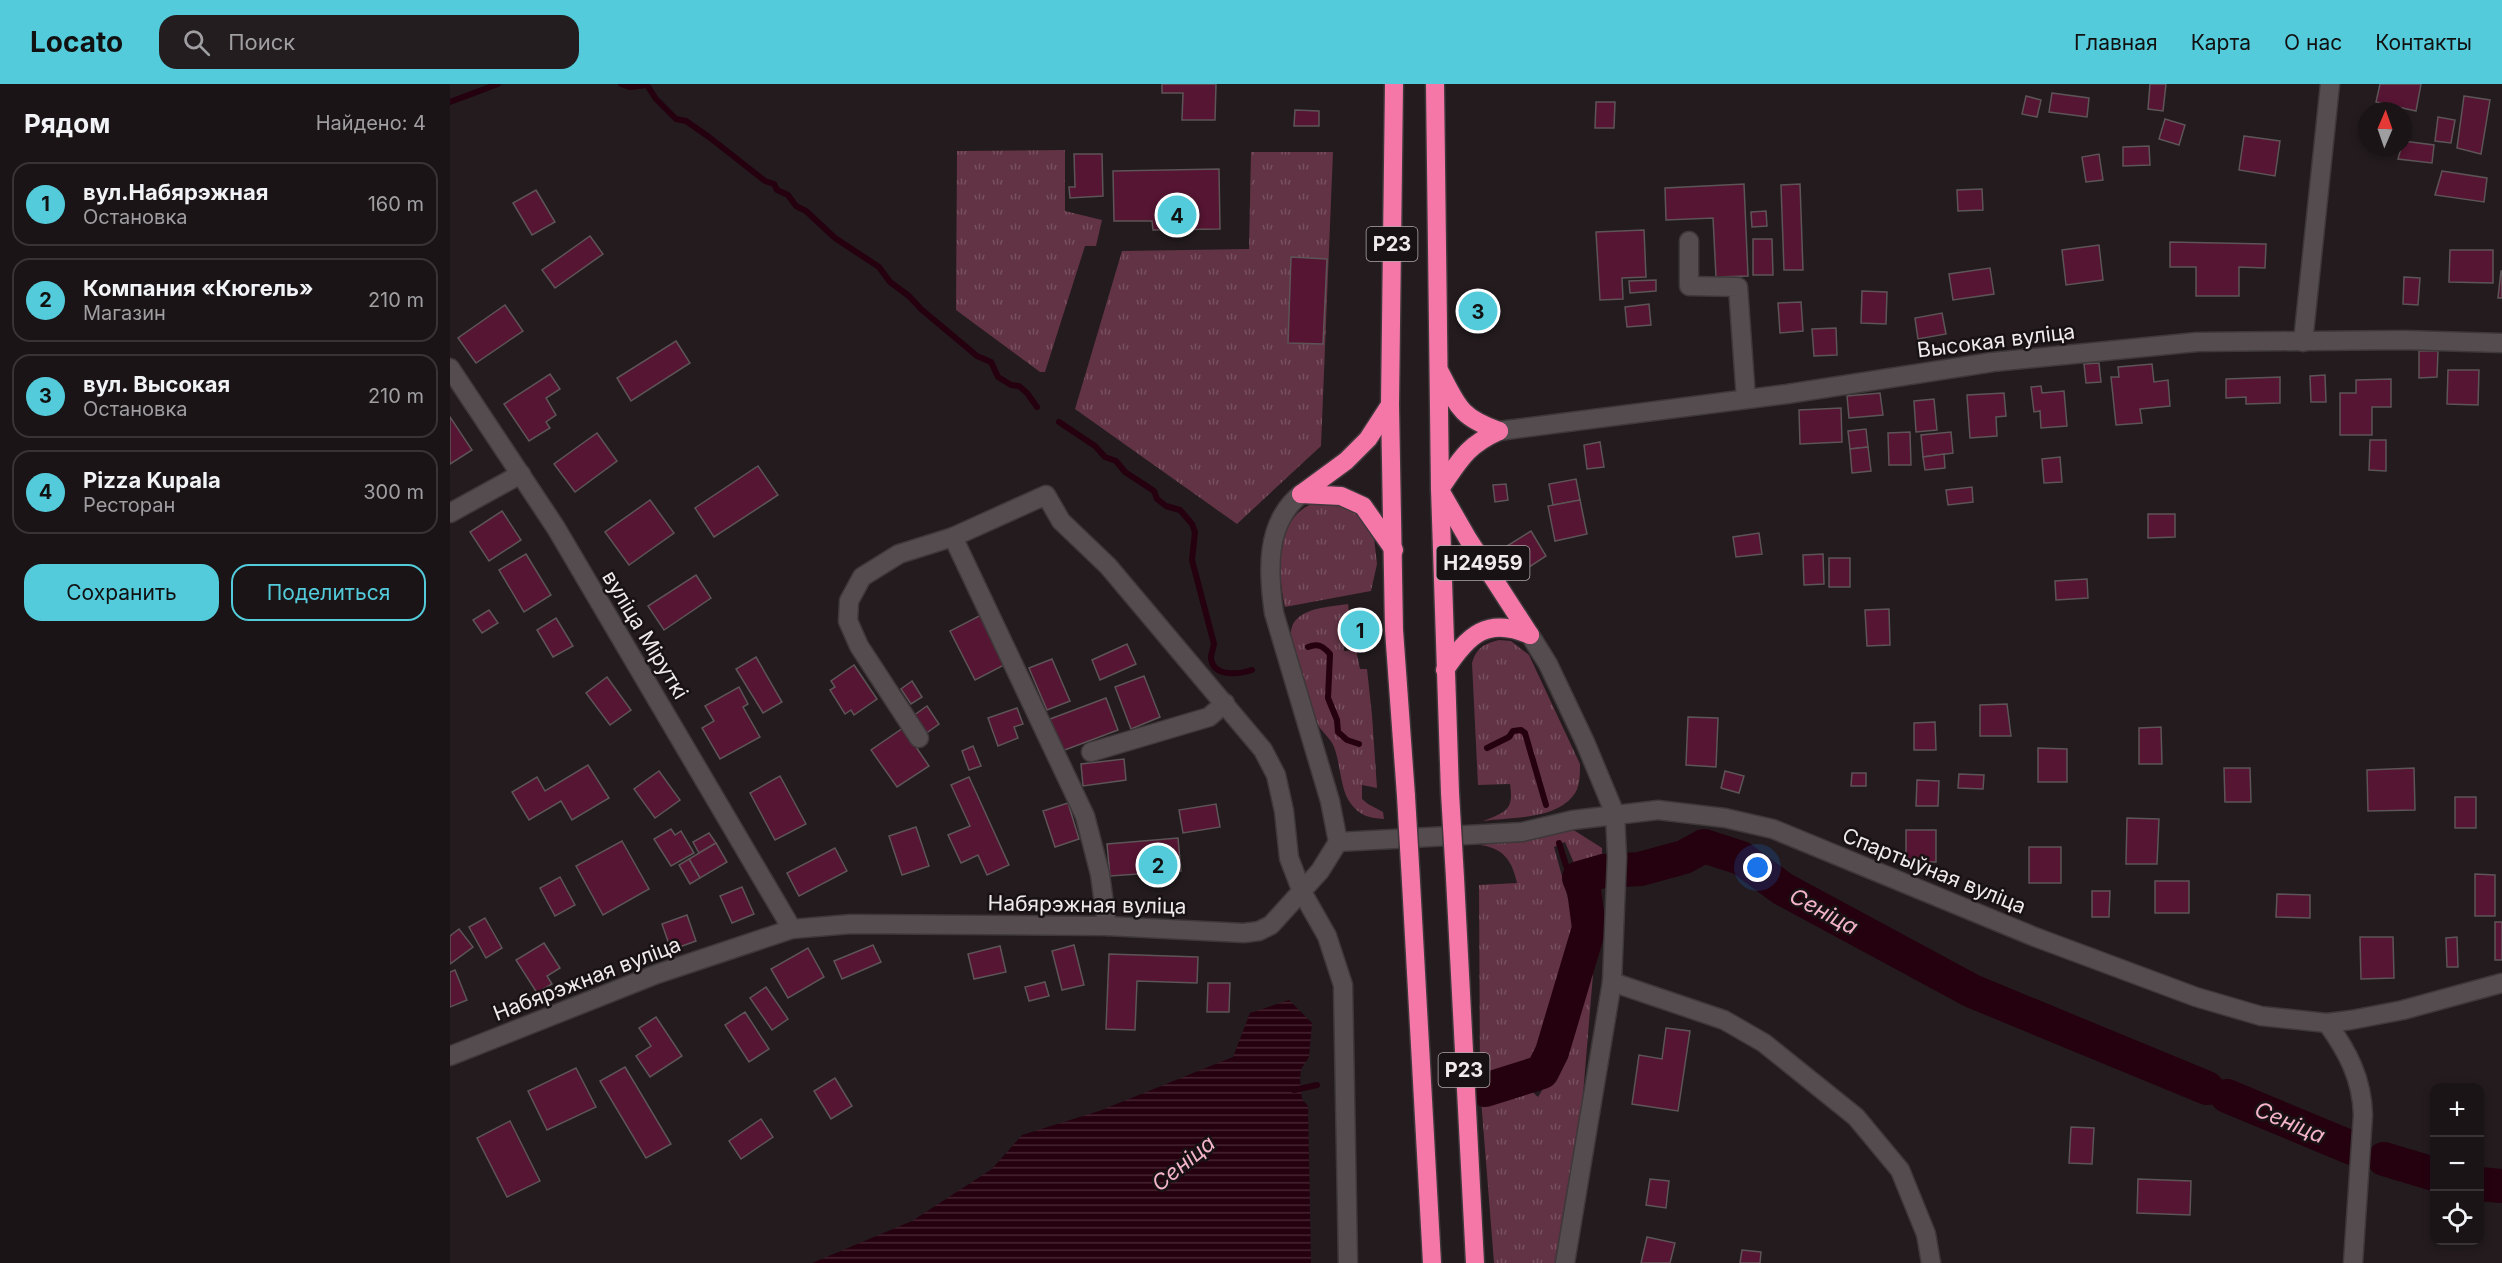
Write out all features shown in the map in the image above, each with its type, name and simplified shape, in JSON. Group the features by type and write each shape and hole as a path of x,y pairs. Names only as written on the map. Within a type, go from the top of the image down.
{"highway":[{"name":"Р23","path":"1394,84 1390,405 1394,630 1406,796 1432,1263"},
{"name":"Р23","path":"1435,84 1440,489 1445,670 1475,1263"},
{"path":"1438,368 1461,411 1478,423 1499,431"},
{"path":"1301,494 1346,461 1368,439 1390,405"},
{"path":"1440,489 1462,457 1478,440 1499,431"},
{"name":"Н24959","path":"1440,489 1478,556 1514,607 1530,635"},
{"path":"1301,494 1341,496 1363,506 1394,550"},
{"path":"1445,670 1461,645 1477,634 1498,626 1530,635"}],"street":[{"path":"2303,342 2330,84"},
{"path":"1689,241 1689,286 1738,287 1746,399"},
{"name":"Высокая вуліца","path":"1499,431 1746,399 2005,360 2197,342 2404,340 2502,343"},
{"name":"вуліца Міруткі","path":"450,368 562,538 792,929"},
{"path":"450,513 521,474"},
{"path":"1301,494 1291,502 1275,531 1271,548 1270,586 1274,613 1330,801 1338,842"},
{"path":"919,738 859,646 848,621 849,601 861,577 899,554 953,537 1046,495 1061,521 1108,566 1225,703 1263,750 1275,775 1284,811 1289,858 1302,892 1327,936 1343,985 1348,1263"},
{"path":"953,537 1086,816 1100,874 1107,926"},
{"name":"Н24959","path":"1530,635 1557,683 1615,814"},
{"path":"1091,752 1209,717 1225,703"},
{"name":"Спартыўная вуліца","path":"1338,842 1522,832 1573,820 1658,810 1725,818 1773,829 2035,937 2196,997 2261,1016 2327,1023 2403,1010 2502,984"},
{"path":"1565,1263 1612,982 1617,857 1615,814"},
{"name":"Набярэжная вуліца","path":"450,1056 657,974 792,929 851,924 1107,926 1244,933 1258,931 1271,925 1302,892 1320,871 1338,842"},
{"path":"1612,982 1724,1020 1764,1043 1856,1117 1899,1170 1926,1234 1931,1263"},
{"path":"2327,1023 2353,1063 2362,1093 2363,1115 2352,1263"}],"green space":[{"path":"1065,150 1065,211 1102,220 1096,246 1085,246 1045,372 1040,372 956,310 957,151"},
{"path":"1251,152 1333,152 1321,446 1237,524 1075,409 1122,251 1249,249"},
{"path":"1317,502 1352,506 1373,529 1377,564 1371,591 1285,607 1280,562 1286,532 1293,519 1303,509"},
{"path":"1348,604 1349,612 1341,619 1344,651 1356,650 1360,669 1367,669 1372,715 1377,788 1362,785 1362,799 1383,812 1384,819 1362,814 1347,798 1334,747 1318,725 1308,704 1291,646 1291,633 1297,618 1310,611"},
{"path":"1499,640 1511,641 1529,655 1580,764 1580,777 1573,796 1565,804 1555,809 1531,816 1483,821 1507,809 1511,799 1510,784 1478,785 1472,663 1476,653 1482,647"},
{"path":"1572,829 1602,848 1602,866 1584,870 1576,868 1565,842 1554,847 1569,902 1582,925 1564,984 1529,1070 1480,1086 1479,885 1517,883 1505,856 1495,849 1480,845 1545,836"},
{"path":"1600,890 1582,1107 1555,1263 1494,1263 1481,1099 1525,1085 1538,1097 1559,1062 1595,928 1591,894"}],"water":[{"path":"1289,1000 1312,1023 1309,1057 1301,1069 1300,1079 1302,1099 1308,1106 1311,1263 812,1263 912,1221 992,1169 1022,1135 1099,1111 1233,1057 1250,1013"}],"building":[{"path":"1162,84 1216,84 1215,120 1182,120 1183,93 1162,93"},
{"path":"2150,84 2166,84 2163,111 2148,109"},
{"path":"2380,84 2421,84 2416,111 2412,110 2412,102 2376,102"},
{"path":"2052,93 2089,98 2087,117 2049,112"},
{"path":"2026,96 2041,100 2037,117 2022,114"},
{"path":"2464,96 2490,100 2481,154 2457,148"},
{"path":"1596,102 1615,102 1614,128 1595,128"},
{"path":"1295,110 1319,111 1319,126 1294,126"},
{"path":"2438,117 2455,120 2451,143 2435,141"},
{"path":"2165,119 2185,125 2179,145 2159,139"},
{"path":"2244,136 2280,141 2275,176 2239,170"},
{"path":"2412,142 2434,145 2432,163 2398,159 2399,156 2412,156"},
{"path":"2149,146 2150,165 2123,166 2123,147"},
{"path":"1074,154 1102,154 1103,196 1070,198 1069,187 1075,187"},
{"path":"2099,154 2103,180 2086,182 2082,157"},
{"path":"1219,169 1220,229 1153,230 1152,221 1114,221 1113,171"},
{"path":"2442,171 2487,178 2484,202 2435,195"},
{"path":"1744,184 1748,276 1716,277 1713,218 1666,220 1665,188"},
{"path":"1800,184 1803,270 1784,270 1781,185"},
{"path":"1982,189 1983,210 1958,211 1957,190"},
{"path":"536,190 555,222 532,235 513,203"},
{"path":"1766,211 1767,226 1752,227 1751,212"},
{"path":"1644,230 1646,277 1622,278 1623,299 1600,300 1596,232"},
{"path":"590,236 603,254 555,288 542,270"},
{"path":"1753,239 1772,239 1773,275 1753,275"},
{"path":"2170,242 2266,244 2265,268 2239,267 2239,296 2196,296 2196,267 2170,267"},
{"path":"2099,245 2103,280 2066,285 2062,250"},
{"path":"2450,250 2493,250 2493,283 2449,282"},
{"path":"1291,257 1327,259 1323,344 1288,343"},
{"path":"1990,268 1994,294 1953,300 1949,274"},
{"path":"2501,271 2502,298 2498,298"},
{"path":"2404,277 2420,278 2418,305 2403,304"},
{"path":"1656,280 1656,291 1630,293 1629,281"},
{"path":"1862,291 1887,292 1886,324 1861,323"},
{"path":"1801,302 1803,331 1780,333 1778,303"},
{"path":"1649,304 1651,325 1627,327 1625,307"},
{"path":"505,305 523,331 476,363 458,338"},
{"path":"1942,313 1946,334 1918,339 1915,318"},
{"path":"1836,328 1837,355 1814,356 1812,329"},
{"path":"676,341 690,363 631,401 617,378"},
{"path":"2419,351 2438,351 2437,377 2419,378"},
{"path":"2099,363 2101,382 2086,383 2084,364"},
{"path":"2152,364 2154,382 2168,380 2170,406 2140,409 2142,423 2116,425 2111,377 2119,377 2118,367"},
{"path":"2448,370 2479,370 2478,405 2447,404"},
{"path":"550,374 560,389 546,398 556,415 546,422 550,428 529,441 504,404"},
{"path":"2325,375 2326,402 2311,402 2310,376"},
{"path":"2280,377 2280,403 2246,404 2246,397 2226,398 2226,379"},
{"path":"2391,379 2391,407 2372,407 2372,435 2340,435 2340,393 2356,393 2356,380"},
{"path":"2041,386 2042,393 2064,391 2067,426 2041,428 2040,411 2034,412 2031,387"},
{"path":"1880,393 1883,415 1849,418 1847,396"},
{"path":"2004,393 2006,416 1996,417 1997,436 1970,438 1967,395"},
{"path":"1934,399 1937,430 1916,432 1914,401"},
{"path":"1841,408 1842,442 1800,444 1799,410"},
{"path":"450,417 472,450 450,464"},
{"path":"1866,429 1868,447 1850,449 1848,431"},
{"path":"1910,432 1911,465 1889,465 1888,433"},
{"path":"1951,432 1953,453 1923,457 1921,435"},
{"path":"597,433 617,461 575,492 554,464"},
{"path":"2370,440 2386,440 2386,471 2369,470"},
{"path":"1600,442 1604,467 1587,469 1584,445"},
{"path":"1868,447 1871,471 1852,473 1850,449"},
{"path":"1944,454 1945,468 1925,470 1923,457"},
{"path":"2060,457 2062,482 2044,483 2042,459"},
{"path":"758,466 778,495 714,537 695,508"},
{"path":"1576,479 1580,500 1553,505 1549,484"},
{"path":"1506,484 1508,500 1495,502 1493,485"},
{"path":"1972,487 1973,502 1948,505 1946,490"},
{"path":"650,500 674,533 629,565 605,532"},
{"path":"1580,500 1587,534 1555,541 1548,506"},
{"path":"502,511 521,540 489,561 470,532"},
{"path":"2148,514 2175,514 2175,537 2148,538"},
{"path":"1531,531 1546,556 1523,571 1507,546"},
{"path":"1759,533 1762,554 1736,557 1733,537"},
{"path":"526,554 551,595 524,612 499,570"},
{"path":"1823,554 1824,584 1804,585 1803,555"},
{"path":"1829,558 1850,558 1850,587 1829,587"},
{"path":"696,575 711,598 664,630 648,606"},
{"path":"2087,579 2088,598 2056,600 2055,581"},
{"path":"1889,609 1890,645 1867,646 1865,610"},
{"path":"489,610 498,623 482,633 473,620"},
{"path":"983,614 1008,663 975,680 950,631"},
{"path":"556,618 573,646 553,657 537,630"},
{"path":"1127,644 1136,664 1100,680 1092,660"},
{"path":"756,657 782,702 763,713 736,669"},
{"path":"1052,659 1070,701 1047,710 1029,668"},
{"path":"854,665 877,699 854,715 851,710 845,714 830,690 835,687 831,681"},
{"path":"1144,676 1160,717 1131,729 1115,687"},
{"path":"607,677 631,710 610,725 586,693"},
{"path":"912,681 922,697 911,704 901,689"},
{"path":"739,687 748,704 743,707 760,737 720,759 702,728 714,721 705,706"},
{"path":"1106,698 1118,730 1062,751 1050,719"},
{"path":"2007,704 2011,736 1980,736 1980,705"},
{"path":"927,706 939,724 925,734 913,716"},
{"path":"1017,708 1023,724 1014,727 1018,738 998,746 988,718"},
{"path":"1688,717 1718,718 1716,767 1686,765"},
{"path":"1935,722 1936,750 1914,750 1914,723"},
{"path":"2161,727 2162,764 2139,764 2139,728"},
{"path":"903,728 929,766 897,787 871,750"},
{"path":"973,746 981,766 969,770 962,751"},
{"path":"2038,748 2067,749 2067,782 2038,782"},
{"path":"1124,759 1126,780 1083,786 1081,764"},
{"path":"588,765 609,798 572,820 561,801 529,820 512,792 537,777 545,791"},
{"path":"2224,768 2250,768 2251,802 2225,802"},
{"path":"2414,768 2415,810 2368,811 2367,770"},
{"path":"659,771 680,800 655,818 634,789"},
{"path":"1725,771 1744,776 1739,793 1721,788"},
{"path":"1852,773 1866,773 1866,786 1851,786"},
{"path":"1959,774 1984,775 1983,789 1958,788"},
{"path":"780,776 806,824 775,840 750,793"},
{"path":"969,777 1009,865 987,875 978,855 961,863 948,835 970,826 951,785"},
{"path":"1917,780 1939,781 1938,806 1916,806"},
{"path":"2455,797 2476,797 2476,828 2455,828"},
{"path":"1068,803 1079,839 1055,847 1043,811"},
{"path":"1216,804 1220,827 1183,833 1179,810"},
{"path":"2127,818 2159,819 2157,864 2126,864"},
{"path":"916,827 929,866 902,875 889,836"},
{"path":"671,829 675,835 681,831 694,853 671,866 654,839"},
{"path":"1906,830 1936,830 1936,862 1906,862"},
{"path":"709,833 716,843 699,853 693,842"},
{"path":"1178,838 1181,871 1110,876 1107,844"},
{"path":"622,841 649,889 603,915 576,866"},
{"path":"716,843 727,862 700,878 689,859"},
{"path":"2029,847 2061,847 2061,883 2029,883"},
{"path":"835,848 847,871 799,896 787,873"},
{"path":"689,859 700,878 690,884 679,865"},
{"path":"2475,874 2495,875 2495,916 2475,916"},
{"path":"560,877 575,905 555,916 540,888"},
{"path":"2155,881 2189,881 2189,913 2155,913"},
{"path":"742,887 754,914 732,923 720,896"},
{"path":"2092,891 2110,891 2109,917 2092,917"},
{"path":"2277,894 2310,895 2310,918 2276,917"},
{"path":"687,915 696,941 671,950 662,924"},
{"path":"485,918 502,948 486,958 469,927"},
{"path":"2495,922 2502,922 2502,960 2495,960"},
{"path":"459,929 473,947 450,964 450,936"},
{"path":"2360,937 2393,937 2394,978 2361,979"},
{"path":"2457,937 2458,967 2447,967 2446,938"},
{"path":"544,943 560,968 547,976 552,984 537,993 516,960"},
{"path":"873,945 881,962 842,979 834,961"},
{"path":"1074,945 1084,985 1062,990 1052,951"},
{"path":"1000,946 1006,972 974,979 968,954"},
{"path":"808,948 824,977 788,998 771,969"},
{"path":"1109,954 1198,957 1197,983 1137,981 1135,1030 1106,1029"},
{"path":"455,970 467,1000 450,1007 450,972"},
{"path":"1045,982 1049,996 1029,1001 1025,987"},
{"path":"1208,983 1230,983 1229,1012 1207,1012"},
{"path":"766,987 788,1019 772,1030 750,998"},
{"path":"745,1012 769,1049 749,1062 725,1025"},
{"path":"656,1017 682,1056 650,1077 636,1056 651,1046 639,1028"},
{"path":"1666,1028 1690,1031 1678,1111 1632,1104 1639,1055 1662,1059"},
{"path":"625,1067 671,1144 646,1158 600,1081"},
{"path":"576,1068 596,1107 547,1130 528,1091"},
{"path":"835,1078 852,1106 831,1119 814,1091"},
{"path":"761,1119 773,1137 741,1159 729,1141"},
{"path":"510,1121 540,1181 507,1197 477,1138"},
{"path":"2071,1127 2094,1128 2092,1164 2069,1163"},
{"path":"1650,1179 1669,1181 1666,1208 1646,1205"},
{"path":"2138,1179 2191,1181 2190,1215 2137,1213"},
{"path":"1647,1237 1675,1243 1670,1263 1641,1263"},
{"path":"1742,1250 1761,1252 1760,1263 1740,1263"}],"waterway":[{"path":"450,102 498,84"},
{"path":"621,84 630,87 647,85 656,99 676,119 686,121 765,181 774,184 777,190 788,195 796,206 806,211 835,238 879,267 890,282 977,356 991,362 998,377 1011,385 1019,386 1037,407"},
{"path":"1059,422 1095,446 1105,457 1116,461 1125,472 1154,491 1157,499 1166,506 1180,510 1192,524 1195,532 1192,560 1214,644 1211,658 1213,664 1217,669 1228,673 1252,670"},
{"path":"1308,647 1320,646 1330,654 1328,698 1337,720 1338,732 1347,740 1359,744"},
{"path":"1487,748 1509,737 1513,731 1521,730 1525,733 1546,805"},
{"path":"1559,843 1568,872 1579,878"},
{"name":"Сеніца","path":"1485,1090 1542,1072 1552,1052 1589,928 1584,890 1579,878 1603,871 1640,869 1684,857 1704,846 1741,858 1783,889 1972,991 2207,1088"},
{"name":"Сеніца","path":"1294,1090 1317,1085"},
{"name":"Сеніца","path":"2227,1096 2352,1148"},
{"name":"Сеніца","path":"2384,1159 2430,1173"},
{"name":"Сеніца","path":"2484,1184 2502,1186"}],"place":[{"name":"Pizza Kupala","path":"1177,215"},
{"name":"вул. Высокая","path":"1478,311"},
{"name":"вул.Набярэжная","path":"1360,630"},
{"name":"Компания «Кюгель»","path":"1158,865"}]}
